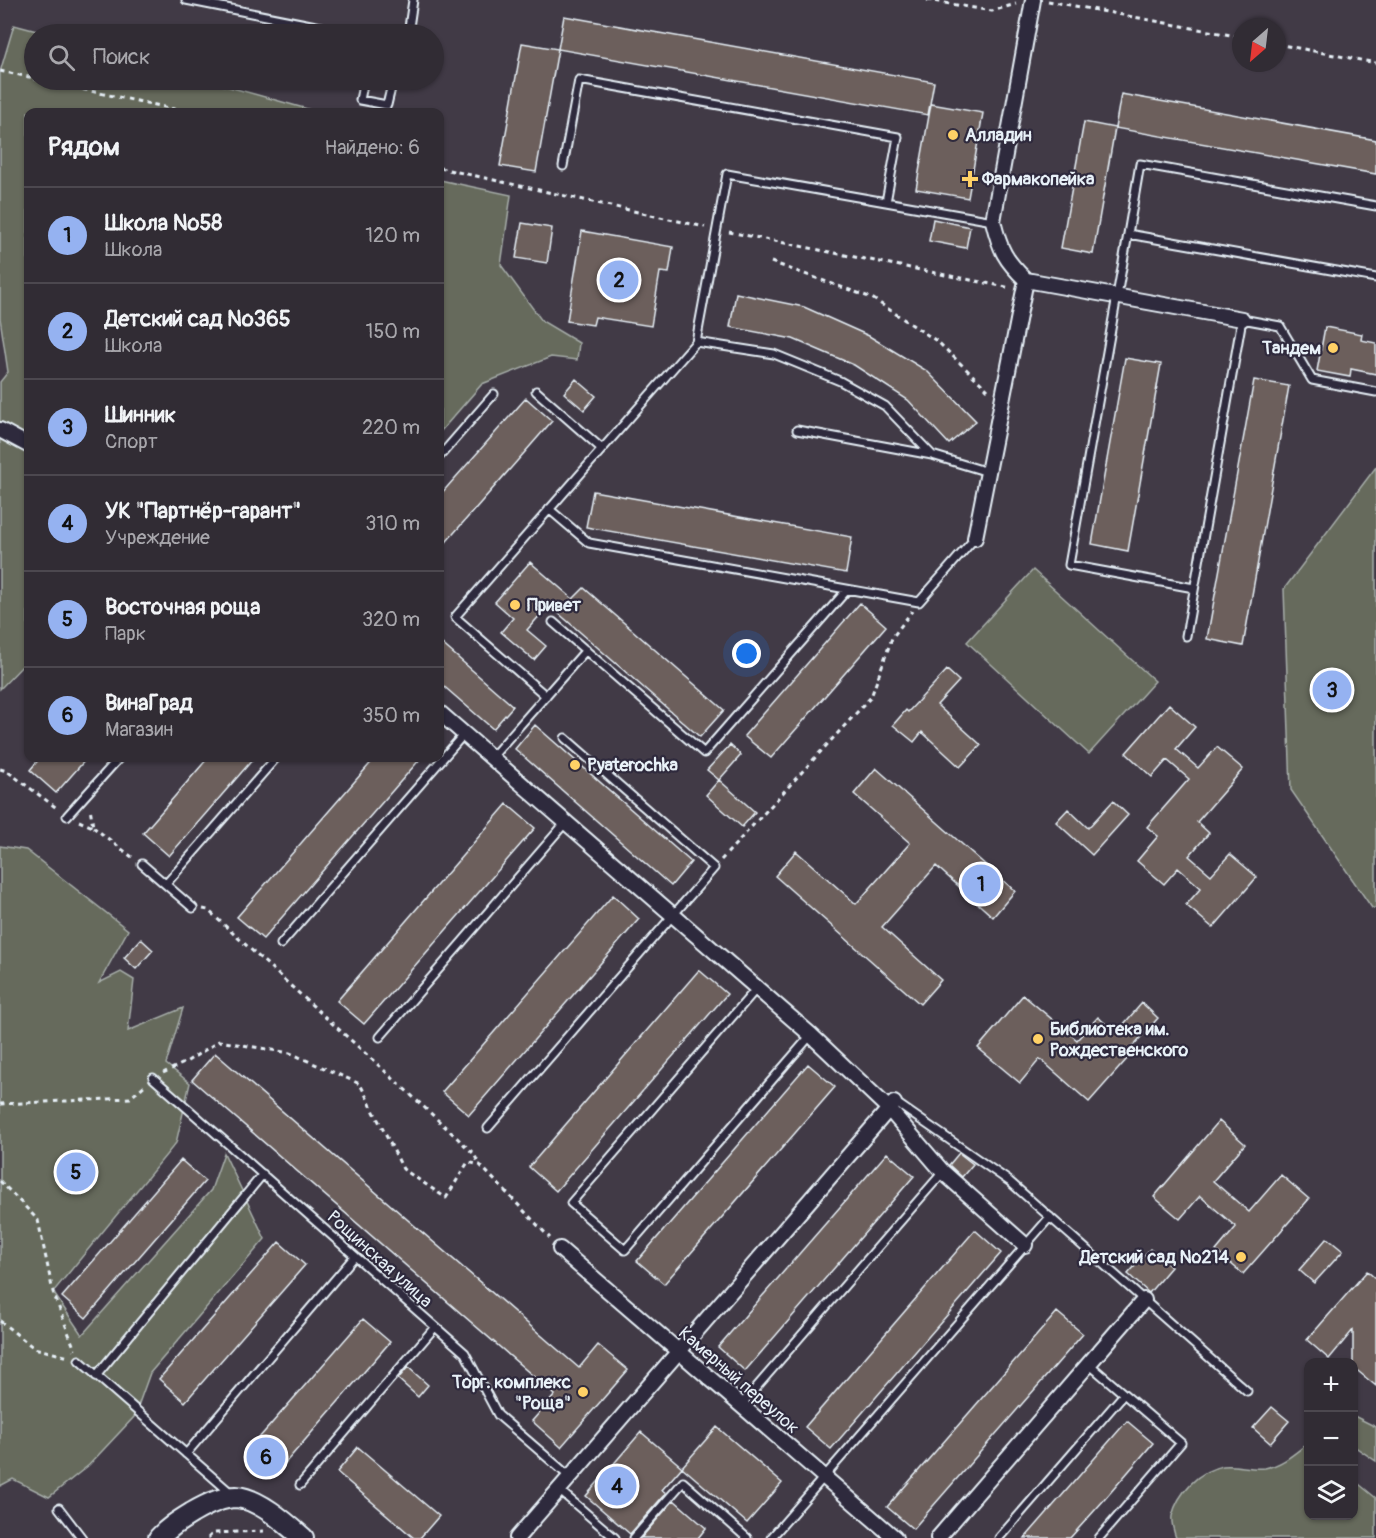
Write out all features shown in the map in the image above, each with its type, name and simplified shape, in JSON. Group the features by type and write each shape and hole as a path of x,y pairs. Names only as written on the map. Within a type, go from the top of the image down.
{"main road":[{"path":"159,1538 169,1527 207,1505 236,1497 259,1505 303,1538"}],"street":[{"path":"1026,1 993,221 999,247 1011,266 1025,285 1117,297 1242,319"},
{"path":"975,538 1025,285"},
{"path":"0,430 24,443"},
{"path":"444,716 892,1105 943,1172 1025,1245"},
{"path":"517,1538 892,1105"},
{"name":"Камерный переулок","path":"560,1249 895,1538"},
{"path":"941,1537 1144,1300"}],"lane":[{"path":"186,0 306,24"},
{"path":"409,24 413,0"},
{"path":"563,166 579,80 898,137 886,202"},
{"path":"362,90 360,100 387,105 391,90"},
{"path":"1194,588 1069,566 1140,164 1376,206"},
{"path":"546,696 455,617 696,342 728,174 993,221"},
{"path":"1128,234 1376,279"},
{"path":"1186,636 1242,319 1280,326 1312,380 1376,392"},
{"path":"696,342 774,354 840,381 885,406 932,455"},
{"path":"536,391 602,449"},
{"path":"444,451 494,394"},
{"path":"797,430 932,455 988,472"},
{"path":"549,509 589,543 919,602 975,538"},
{"path":"553,621 704,753 847,590"},
{"path":"492,758 586,650"},
{"path":"444,757 464,734"},
{"path":"488,1128 714,868 565,738"},
{"path":"67,816 115,762"},
{"path":"166,884 273,762"},
{"path":"281,944 440,762"},
{"path":"380,1037 566,822"},
{"path":"142,864 193,908"},
{"path":"757,988 571,1203 625,1250 811,1035"},
{"name":"Рощинская улица","path":"153,1078 465,1353 498,1415 570,1476"},
{"path":"892,1105 1009,1181 1247,1391"},
{"path":"741,1405 943,1172"},
{"path":"96,1376 263,1174"},
{"path":"771,1538 1050,1217"},
{"path":"186,1454 355,1256"},
{"path":"300,1485 435,1327"},
{"path":"79,1360 236,1497"},
{"path":"1089,1364 1181,1443 1099,1538"},
{"path":"999,1538 1124,1394"},
{"path":"634,1538 682,1482 747,1538"},
{"path":"559,1490 615,1538"},
{"path":"58,1508 81,1538"}],"path":[{"path":"927,0 992,11 1026,1"},
{"path":"1041,0 1232,35"},
{"path":"1286,46 1376,63"},
{"path":"0,71 24,76"},
{"path":"86,90 169,108"},
{"path":"444,169 717,230 1025,285"},
{"path":"771,262 872,298 938,342 1002,404"},
{"path":"714,868 871,697 892,638 919,602"},
{"path":"0,769 7,771 67,816"},
{"path":"93,827 142,864"},
{"path":"193,908 208,910 398,1082 474,1154 480,1165 560,1249"},
{"path":"0,1104 130,1098 153,1078 186,1062 219,1041 290,1053 360,1084 403,1169 446,1198 468,1162 480,1165"},
{"path":"0,1181 38,1220 53,1292 79,1360"},
{"path":"0,1320 34,1348 79,1360"},
{"path":"208,1538 213,1533 267,1531"}],"green space":[{"path":"14,25 24,28 24,90 240,90 304,108 24,108 24,664 0,689 0,382 8,372 0,318 0,72"},
{"path":"444,181 511,195 501,265 542,321 579,343 577,360 551,357 482,384 444,427"},
{"path":"1376,467 1376,908 1372,908 1291,790 1284,589"},
{"path":"1033,570 1155,681 1089,754 967,642"},
{"path":"0,846 26,850 128,930 99,983 121,972 134,980 128,1031 183,1008 166,1064 190,1083 176,1143 53,1292 82,1335 211,1190 224,1153 265,1239 150,1373 134,1417 89,1465 49,1497 13,1479 0,1486"},
{"path":"1358,1418 1376,1427 1376,1461 1358,1449"},
{"path":"1304,1446 1304,1520 1358,1520 1358,1483 1376,1498 1376,1538 1176,1538 1172,1518 1175,1507 1184,1491 1206,1472 1223,1466 1271,1467"}],"building":[{"path":"564,16 934,82 928,115 558,49"},
{"path":"522,43 558,49 536,172 500,166"},
{"path":"1121,94 1376,140 1376,174 1115,128"},
{"name":"Алладин","path":"931,104 983,113 968,198 916,189"},
{"path":"1084,122 1115,128 1093,254 1061,248"},
{"path":"933,219 970,227 966,248 929,241"},
{"path":"522,223 552,228 547,263 516,258"},
{"path":"582,231 673,247 669,273 660,272 651,326 595,317 593,325 567,321"},
{"path":"736,293 804,307 869,336 927,371 976,421 949,444 908,400 854,365 793,339 730,327"},
{"path":"1325,327 1362,334 1361,340 1376,343 1376,374 1351,369 1350,377 1317,371"},
{"path":"1125,358 1161,364 1128,551 1092,544"},
{"path":"576,379 596,396 584,410 564,393"},
{"path":"1254,380 1289,386 1243,646 1207,639"},
{"path":"526,398 552,421 444,544 444,490"},
{"path":"593,491 852,537 846,573 586,527"},
{"path":"530,562 573,599 584,588 724,710 700,737 549,605 527,630 546,646 534,660 501,632 513,618 495,602"},
{"path":"860,603 886,626 771,758 744,736"},
{"path":"444,646 513,706 493,729 444,686"},
{"path":"947,670 959,681 937,705 981,745 960,767 922,732 914,742 893,725"},
{"path":"1169,704 1195,727 1176,749 1198,768 1217,747 1243,769 1197,822 1209,833 1189,856 1211,875 1230,854 1257,877 1213,928 1186,905 1201,888 1178,868 1164,884 1137,861 1158,836 1147,827 1189,779 1167,760 1152,777 1126,753"},
{"path":"535,725 691,862 671,886 515,749"},
{"path":"730,745 741,755 719,780 707,770"},
{"path":"37,762 83,762 56,793 30,770"},
{"path":"205,762 251,762 169,856 143,833"},
{"path":"372,762 418,762 263,939 237,917"},
{"path":"876,768 1015,891 993,917 936,866 882,927 941,980 920,1004 775,876 796,851 856,904 910,843 854,794"},
{"path":"719,780 755,812 742,827 706,795"},
{"path":"1113,801 1128,815 1092,855 1056,822 1068,809 1088,828"},
{"path":"507,804 535,828 364,1024 337,1001"},
{"path":"613,895 639,919 469,1115 442,1092"},
{"path":"141,939 153,950 136,969 124,958"},
{"path":"699,970 727,994 556,1191 529,1167"},
{"path":"1023,995 1077,1040 1098,1017 1116,1033 1142,1003 1158,1018 1132,1047 1135,1050 1089,1102 1040,1059 1020,1083 978,1048"},
{"path":"215,1053 579,1368 598,1345 628,1370 561,1447 532,1421 555,1395 192,1080"},
{"path":"808,1064 835,1087 664,1284 637,1261"},
{"name":"Детский сад №214","path":"1219,1121 1245,1144 1213,1181 1249,1212 1281,1175 1309,1199 1243,1274 1216,1251 1236,1227 1200,1196 1180,1219 1154,1197"},
{"path":"887,1153 914,1176 745,1371 718,1347"},
{"path":"959,1153 973,1164 962,1177 949,1165"},
{"path":"181,1160 205,1181 86,1318 62,1297"},
{"path":"975,1230 1001,1253 831,1449 805,1427"},
{"path":"1327,1238 1343,1251 1314,1283 1299,1270"},
{"path":"279,1242 305,1265 185,1402 159,1379"},
{"path":"1150,1249 1171,1267 1149,1293 1128,1274"},
{"path":"1367,1271 1376,1279 1376,1386 1358,1371 1358,1358 1353,1358 1353,1330 1330,1358 1307,1340"},
{"path":"1057,1312 1083,1334 913,1529 887,1507"},
{"path":"363,1319 390,1342 280,1469 252,1446"},
{"path":"408,1367 428,1385 418,1397 398,1379"},
{"path":"1272,1407 1289,1421 1270,1443 1253,1428"},
{"path":"1127,1421 1153,1443 1104,1500 1070,1538 1025,1538"},
{"path":"717,1427 782,1483 747,1523 682,1467"},
{"path":"641,1432 682,1467 662,1490 666,1493 630,1534 586,1496"},
{"path":"358,1447 439,1516 420,1538 414,1538 337,1472"},
{"path":"674,1500 706,1528 698,1538 641,1538"}],"place":[{"name":"Алладин","path":"953,135"},
{"name":"Фармакопейка","path":"970,179"},
{"name":"Детский сад №365","path":"619,280"},
{"name":"Тандем","path":"1333,348"},
{"name":"Привет","path":"515,605"},
{"name":"Шинник","path":"1332,690"},
{"name":"Pyaterochka","path":"575,765"},
{"name":"Школа №58","path":"981,884"},
{"name":"Библиотека им. Рождественского","path":"1038,1039"},
{"name":"Восточная роща","path":"76,1172"},
{"name":"Детский сад №214","path":"1241,1257"},
{"name":"Торг. комплекс \"Роща\"","path":"583,1392"},
{"name":"ВинаГрад","path":"266,1457"},
{"name":"УК \"Партнёр-гарант\"","path":"617,1486"}]}
